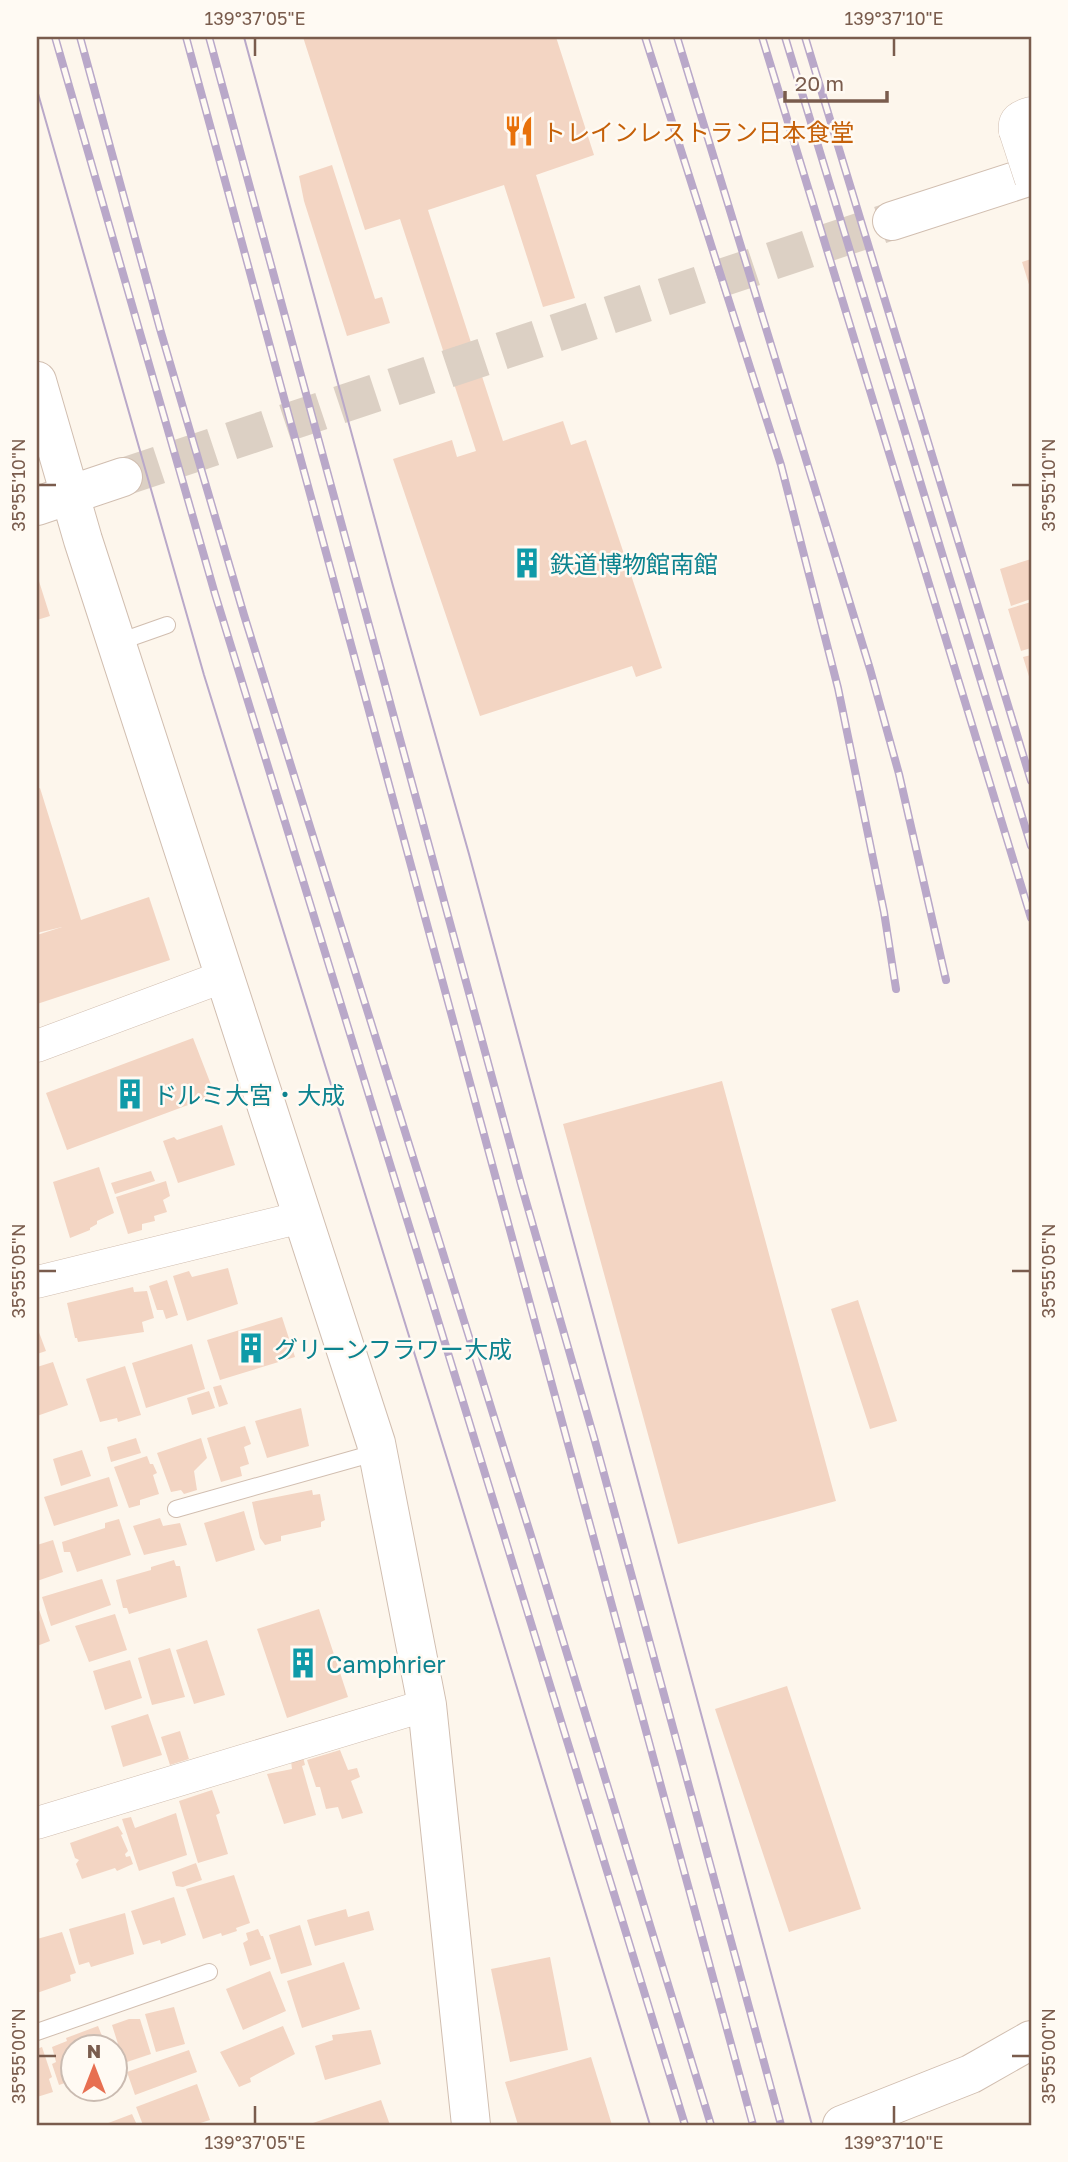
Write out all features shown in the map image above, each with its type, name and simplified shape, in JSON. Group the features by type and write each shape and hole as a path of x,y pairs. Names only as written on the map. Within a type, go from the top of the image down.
{"street":[{"path":"892,221 1031,178 1023,122"},
{"path":"37,381 53,501 116,643 378,1452 427,1705 471,2125"},
{"path":"53,501 123,477"},
{"path":"37,1046 225,976"},
{"path":"37,1282 302,1217"},
{"path":"37,1823 427,1705"},
{"path":"842,2125 971,2074 1031,2040"}],"lane":[{"path":"116,643 167,625"},
{"path":"176,1509 378,1452"},
{"path":"37,2032 209,1972"}],"building":[{"path":"303,37 556,37 594,155 536,175 575,298 543,307 504,185 428,210 503,441 563,421 571,445 586,440 662,668 636,677 632,666 480,716 393,459 452,440 457,457 476,451 400,219 365,230"},
{"path":"332,165 375,299 382,297 390,323 347,336 304,201 299,176"},
{"path":"1031,259 1031,291 1022,262"},
{"path":"1031,559 1031,599 1011,606 1000,569"},
{"path":"37,575 50,616 37,620"},
{"path":"1031,602 1031,648 1021,651 1008,609"},
{"path":"1031,655 1031,683 1023,657"},
{"path":"40,788 81,920 149,897 170,960 37,1004 37,935 62,927 37,933 37,789"},
{"name":"ドルミ大宮・大成","path":"193,1038 215,1095 67,1150 46,1093"},
{"path":"722,1081 836,1501 678,1544 563,1124"},
{"path":"222,1125 235,1165 178,1183 163,1141 174,1137 177,1140"},
{"path":"99,1167 114,1213 97,1221 90,1230 70,1238 53,1182"},
{"path":"151,1171 155,1181 115,1194 111,1183"},
{"path":"166,1181 170,1196 163,1200 167,1212 154,1216 155,1221 142,1224 142,1230 128,1234 116,1197"},
{"path":"228,1268 238,1304 187,1321 173,1276 189,1271 192,1277"},
{"path":"167,1280 178,1315 166,1319 163,1310 157,1310 149,1286"},
{"path":"133,1287 134,1292 147,1291 154,1318 142,1322 144,1332 78,1342 67,1303"},
{"path":"858,1300 897,1421 870,1429 831,1309"},
{"name":"グリーンフラワー大成","path":"282,1317 295,1357 220,1380 207,1340"},
{"path":"37,1327 46,1351 37,1354"},
{"path":"192,1344 205,1389 146,1408 132,1363"},
{"path":"53,1362 68,1405 37,1416 37,1367"},
{"path":"125,1366 141,1415 118,1422 117,1418 100,1422 86,1379"},
{"path":"221,1385 228,1404 219,1407 213,1387"},
{"path":"209,1391 215,1408 192,1415 187,1398"},
{"path":"301,1408 309,1446 267,1458 255,1421"},
{"path":"245,1426 251,1444 244,1447 249,1464 240,1467 242,1476 221,1482 207,1438"},
{"path":"136,1438 141,1453 111,1462 107,1447"},
{"path":"201,1438 207,1458 194,1471 197,1490 184,1494 181,1490 171,1492 157,1453"},
{"path":"82,1450 91,1476 61,1486 53,1459"},
{"path":"147,1456 157,1473 153,1475 159,1494 140,1500 140,1505 129,1508 114,1467"},
{"path":"109,1477 118,1506 54,1526 44,1497"},
{"path":"312,1490 313,1495 320,1494 325,1520 321,1522 321,1527 281,1536 281,1541 265,1545 260,1538 252,1502"},
{"path":"244,1511 255,1550 216,1562 204,1523"},
{"path":"160,1518 163,1526 180,1523 187,1545 144,1555 133,1526"},
{"path":"119,1519 131,1555 77,1572 70,1552 64,1552 62,1542 105,1528 105,1523"},
{"path":"53,1540 63,1572 37,1581 37,1545"},
{"path":"174,1560 176,1566 180,1566 187,1597 129,1614 127,1608 123,1608 116,1580"},
{"path":"102,1579 111,1605 51,1626 42,1597"},
{"path":"37,1604 50,1641 37,1646"},
{"name":"Camphrier","path":"319,1609 348,1697 287,1718 257,1629"},
{"path":"115,1614 127,1650 89,1662 75,1626"},
{"path":"207,1640 225,1695 194,1704 176,1650"},
{"path":"170,1648 185,1697 152,1705 138,1658"},
{"path":"130,1660 142,1698 105,1710 93,1671"},
{"path":"787,1686 861,1909 789,1932 715,1709"},
{"path":"148,1714 162,1755 123,1767 111,1726"},
{"path":"180,1731 189,1759 170,1765 161,1737"},
{"path":"340,1750 348,1770 357,1768 360,1777 351,1781 363,1813 342,1819 338,1807 326,1809 320,1787 316,1787 307,1760"},
{"path":"303,1757 305,1765 302,1766 316,1815 284,1824 267,1774 292,1769 291,1761"},
{"path":"212,1790 220,1813 216,1815 228,1854 198,1863 179,1801"},
{"path":"176,1813 187,1855 139,1871 122,1819 131,1817 135,1828"},
{"path":"118,1826 128,1851 126,1857 130,1856 133,1864 117,1871 115,1868 82,1879 76,1864 79,1860 75,1858 70,1843"},
{"path":"196,1863 202,1880 183,1887 176,1886 172,1872"},
{"path":"234,1875 250,1923 236,1928 237,1931 203,1939 186,1889"},
{"path":"174,1897 186,1935 161,1944 160,1940 143,1945 131,1911"},
{"path":"346,1909 348,1917 369,1911 374,1930 315,1946 307,1920"},
{"path":"125,1913 134,1954 91,1967 89,1962 79,1965 69,1929"},
{"path":"300,1925 312,1965 281,1974 269,1935"},
{"path":"258,1929 271,1959 250,1966 243,1943 248,1940 246,1933"},
{"path":"62,1932 76,1973 70,1975 71,1981 37,1993 37,1939"},
{"path":"550,1957 568,2050 510,2062 491,1969"},
{"path":"344,1962 360,2009 302,2028 287,1981"},
{"path":"270,1971 286,2011 243,2030 226,1989"},
{"path":"174,2007 185,2044 156,2052 145,2014"},
{"path":"129,2019 140,2019 151,2054 130,2061 130,2032 114,2032 112,2025"},
{"path":"98,2026 100,2032 82,2032"},
{"path":"283,2026 295,2054 250,2078 251,2082 239,2087 220,2052"},
{"path":"371,2030 381,2064 325,2080 315,2046 333,2040 332,2035"},
{"path":"60,2044 59,2085 52,2064 56,2062 52,2047"},
{"path":"42,2047 52,2077 49,2079 53,2092 37,2097 37,2049"},
{"path":"189,2050 197,2072 135,2095 130,2071"},
{"path":"591,2057 612,2125 518,2125 505,2082"},
{"path":"197,2084 210,2120 194,2125 143,2125 136,2107"},
{"path":"381,2100 390,2125 307,2125"},
{"path":"132,2114 137,2125 103,2125"}],"tunnel":[{"path":"123,477 892,221"}],"tram line":[{"path":"244,37 393,586 469,854 812,2125"},
{"path":"37,90 204,675 650,2125"}],"railway":[{"path":"55,37 215,594 685,2125"},
{"path":"80,37 160,329 244,615 532,1539 711,2125"},
{"path":"186,37 753,2125"},
{"path":"209,37 521,1184 595,1441 781,2125"},
{"path":"645,37 781,465 838,688 884,912 896,989"},
{"path":"677,37 870,669 899,774 946,980"},
{"path":"762,37 1031,918"},
{"path":"785,37 1031,846"},
{"path":"805,37 1031,781"}],"place":[{"name":"トレインレストラン日本食堂","path":"519,131"},
{"name":"鉄道博物館南館","path":"527,563"},
{"name":"ドルミ大宮・大成","path":"130,1094"},
{"name":"グリーンフラワー大成","path":"251,1348"},
{"name":"Camphrier","path":"303,1663"}]}
